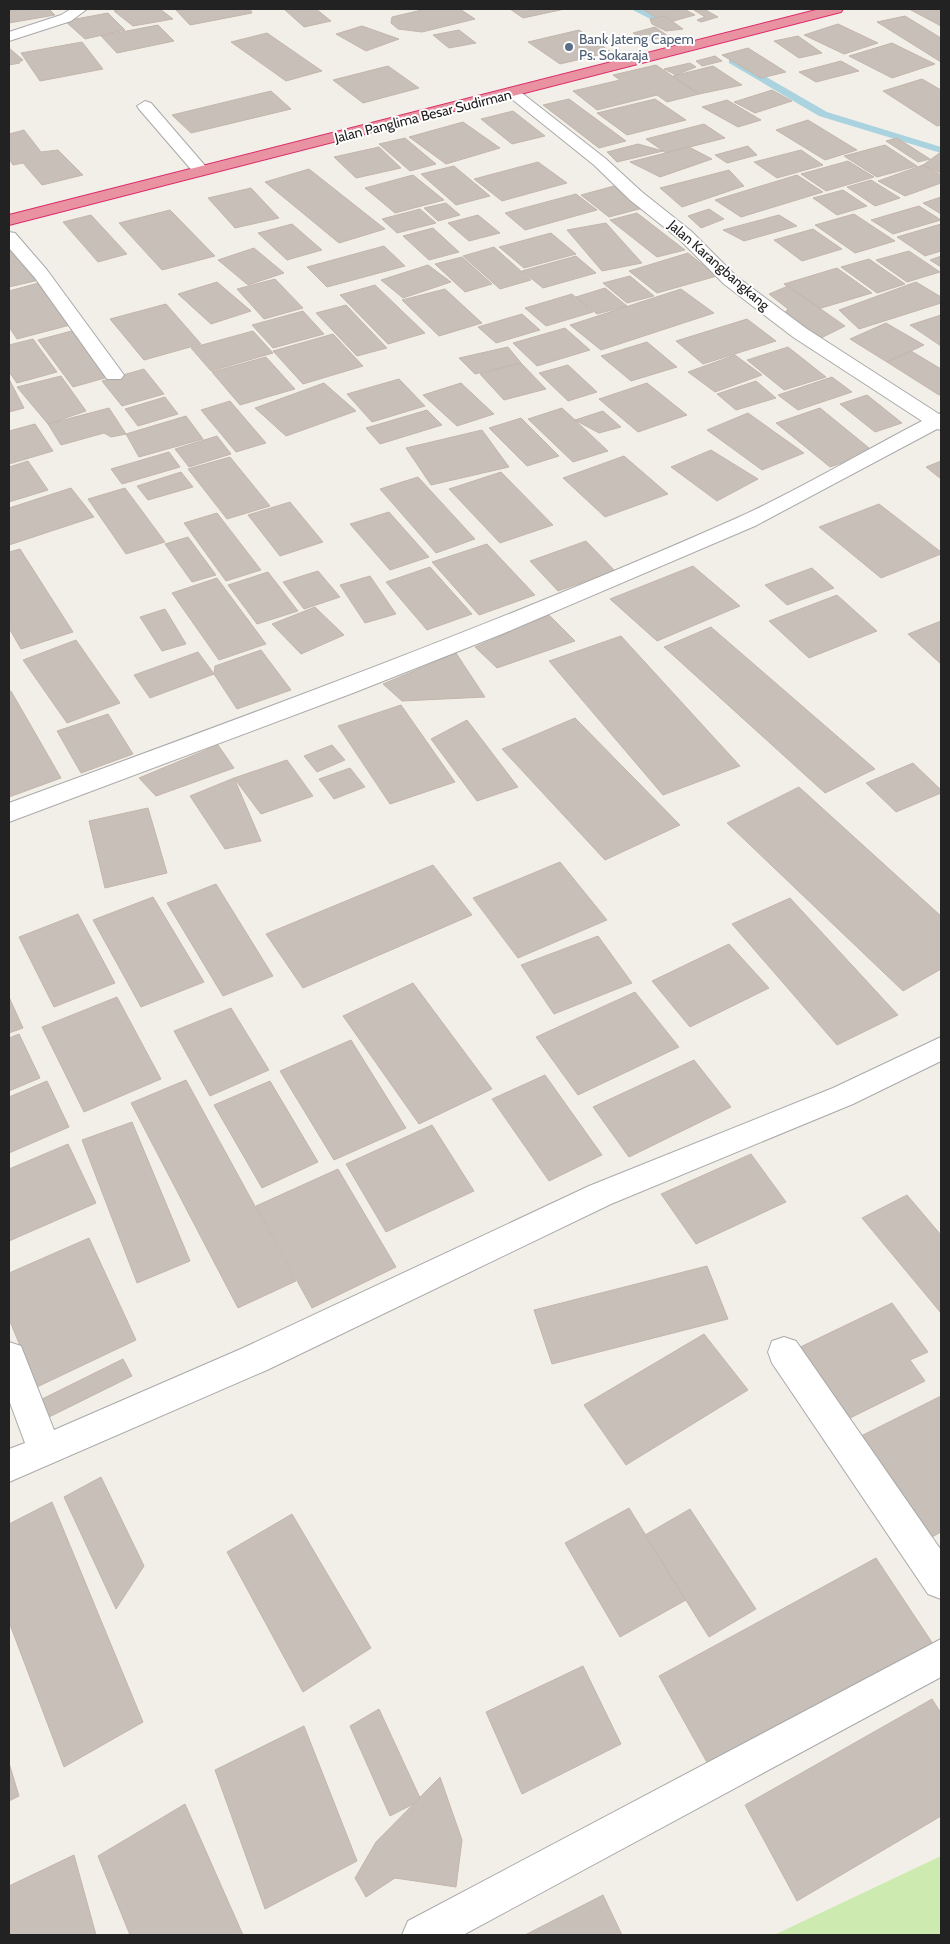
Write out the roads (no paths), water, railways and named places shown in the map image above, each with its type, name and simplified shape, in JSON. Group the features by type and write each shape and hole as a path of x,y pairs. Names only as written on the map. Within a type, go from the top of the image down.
{"highway":[{"name":"Jalan Panglima Besar Sudirman","path":"9,220 514,93 815,11 836,9"}],"street":[{"path":"9,37 66,18 80,9"},
{"name":"Jalan Karangbangkang","path":"514,93 600,162 636,196 686,235 730,280 800,333 940,422"},
{"path":"145,106 201,172"},
{"path":"9,237 41,274 114,375"},
{"path":"9,813 345,688 494,629 747,521 940,422"},
{"path":"9,1466 44,1449 255,1359 600,1195 843,1096 941,1048"},
{"path":"784,1352 941,1581"},
{"path":"9,1357 44,1449"},
{"path":"422,1935 941,1657"}],"waterway":[{"path":"636,9 661,21"},
{"path":"732,61 823,114 941,150"}],"place":[{"name":"Bank Jateng Capem Ps. Sokaraja","path":"569,47"}]}
